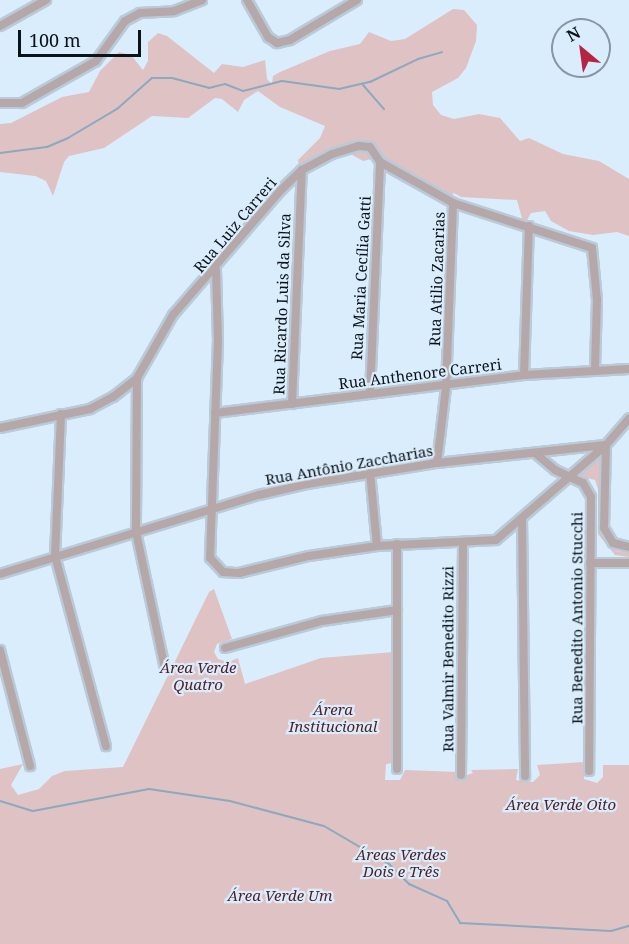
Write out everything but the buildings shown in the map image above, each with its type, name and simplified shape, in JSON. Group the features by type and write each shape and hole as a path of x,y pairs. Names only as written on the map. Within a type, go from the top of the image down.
{"street":[{"path":"0,26 46,0"},
{"path":"0,103 22,103 96,62 125,21 141,13 174,11 202,0"},
{"path":"247,0 268,37 277,43 290,40 357,0"},
{"path":"334,0 340,9"},
{"name":"Rua Luiz Carreri","path":"0,428 103,404 136,378 173,315 216,270 258,216 302,170 332,154 359,146 370,147 380,162 453,203 589,245 594,253 597,300 595,369"},
{"name":"Rua Maria Cecília Gatti","path":"370,394 380,162"},
{"name":"Rua Ricardo Luis da Silva","path":"292,404 302,170"},
{"name":"Rua Atilio Zacarias","path":"437,463 446,387 453,203"},
{"path":"524,375 529,226"},
{"path":"216,270 215,413 210,558 214,566 223,572 239,573 309,556 377,546 496,540 522,520 606,445 629,419"},
{"name":"Rua Anthenore Carreri","path":"215,413 446,387 524,375 595,369 629,369"},
{"path":"136,378 136,532 164,664"},
{"path":"60,414 55,556 106,746"},
{"path":"606,445 604,528 613,543 629,547"},
{"name":"Rua Antônio Zaccharias","path":"0,574 259,495 370,472 606,445"},
{"name":"Rua Benedito Antonio Stucchi","path":"535,453 568,477 586,486 591,496 589,771"},
{"path":"370,472 377,546"},
{"path":"522,520 525,776"},
{"name":"Rua Valmir Benedito Rizzi","path":"461,775 463,543"},
{"path":"397,544 397,769"},
{"path":"590,563 629,563"},
{"path":"225,648 322,621 397,610"},
{"path":"0,650 30,766"}],"green space":[{"path":"453,9 464,10 477,25 476,41 466,68 458,78 432,92 433,105 441,115 454,119 479,114 500,118 520,141 529,138 563,154 599,161 629,179 629,236 617,232 593,235 569,231 551,221 545,211 531,213 524,226 517,200 461,197 454,193 447,200 394,172 380,157 363,161 345,151 335,159 300,172 298,160 320,138 325,126 280,107 258,91 244,100 238,112 222,99 215,98 188,118 152,116 104,148 69,156 64,162 53,196 46,181 35,176 0,172 0,124 11,123 62,97 89,92 100,71 119,52 131,55 143,70 148,61 148,42 158,33 167,36 214,73 222,64 243,67 265,60 267,79 272,84 273,76 280,72 330,51 360,44 369,32 391,41 405,39"},
{"path":"598,453 602,462 603,536 616,551 629,553 629,557 615,555 598,534 598,489 595,480 583,477 579,472"},
{"path":"214,589 232,639 217,644 214,652 218,659 228,662 238,658 245,684 321,658 394,652 394,763 386,764 385,780 400,780 405,770 458,772 456,779 473,773 471,770 518,769 516,780 533,782 540,775 537,765 585,762 584,779 597,783 603,777 603,765 629,765 629,944 0,944 0,769 23,764 11,785 18,795 39,789 52,776 65,771 123,767 209,592"}],"waterway":[{"path":"0,153 47,147 68,138 117,109 152,78 172,78 209,88 225,84 243,91 282,81 339,89 370,82 418,59 442,52"},
{"path":"363,85 384,109"},
{"path":"0,801 33,811 149,789 230,801 324,826 389,864 409,884 447,901 460,923 611,931 629,926"}],"park label":[{"name":"Área Verde Quatro","path":"198,676"},
{"name":"Árera Institucional","path":"333,718"},
{"name":"Área Verde Oito","path":"561,805"},
{"name":"Áreas Verdes Dois e Três","path":"401,862"},
{"name":"Área Verde Um","path":"280,896"}]}
